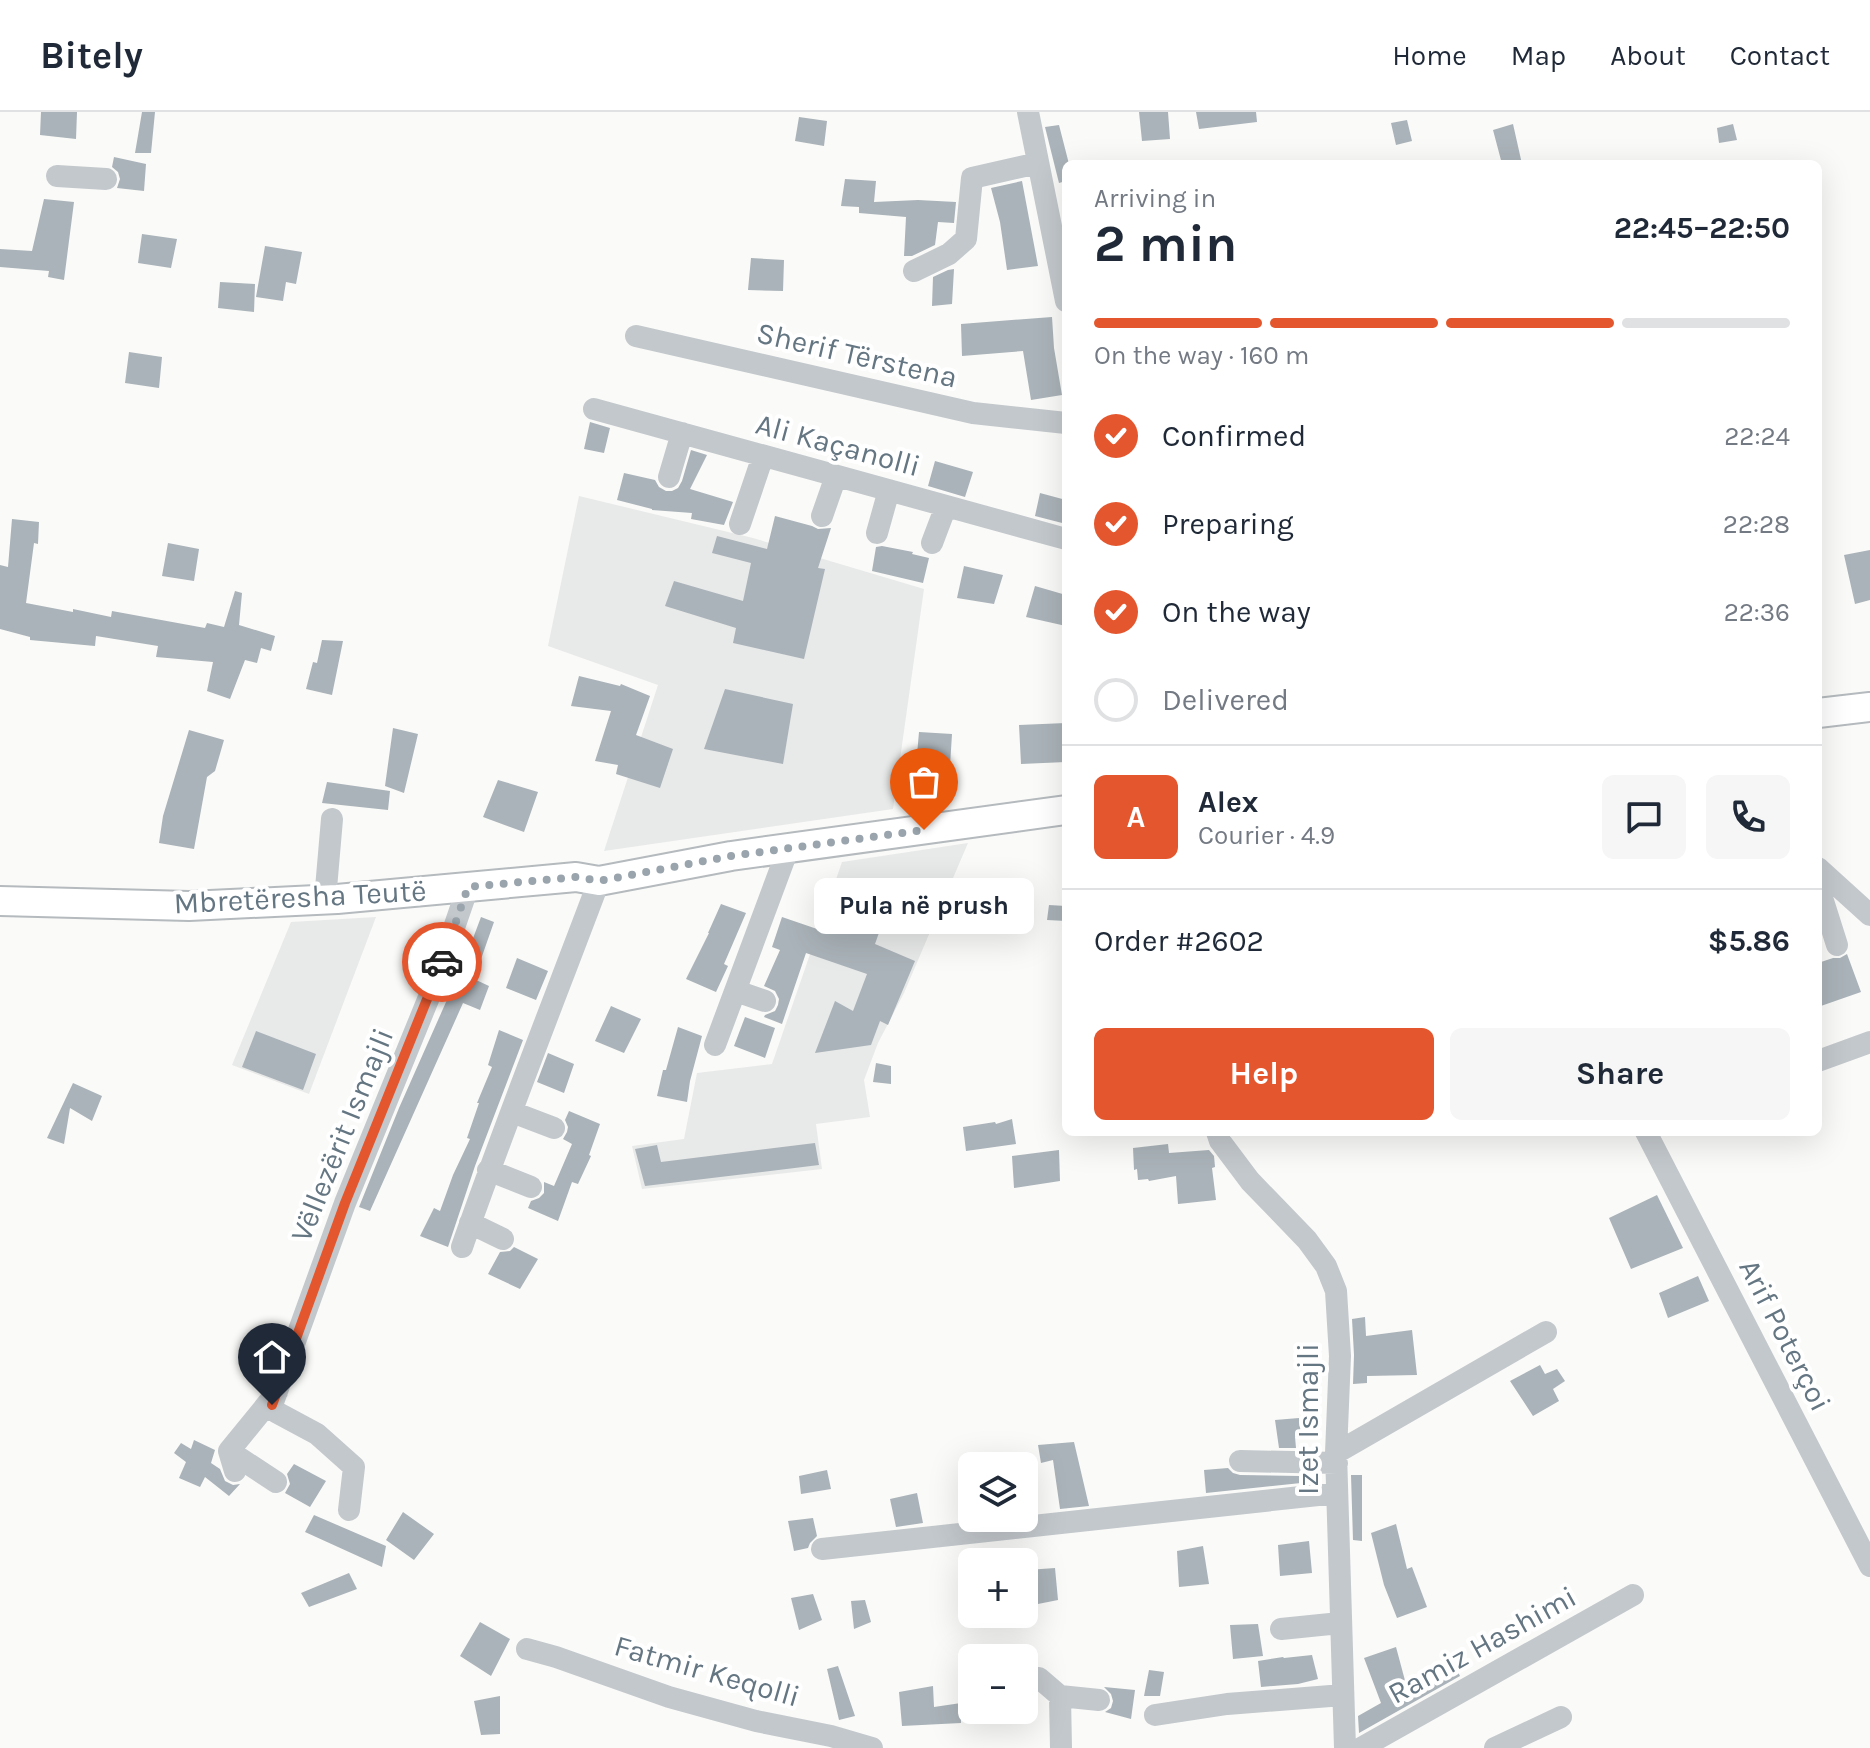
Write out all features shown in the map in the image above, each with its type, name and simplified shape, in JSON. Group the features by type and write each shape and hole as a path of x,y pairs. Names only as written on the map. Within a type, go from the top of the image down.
{"main road":[{"path":"1822,713 1870,707"},
{"name":"Mbretëresha Teutë","path":"0,901 189,906 325,900 576,877 599,881 731,856 1062,811"}],"street":[{"path":"1028,112 1062,281"},
{"path":"914,271 949,254 966,239 972,178 1038,163"},
{"path":"57,176 106,179"},
{"name":"Sherif Tërstena","path":"636,336 973,413 1062,423"},
{"name":"Ali Kaçanolli","path":"594,409 1062,538"},
{"path":"669,477 682,433"},
{"path":"740,524 763,456"},
{"path":"822,516 836,476"},
{"path":"877,533 889,490"},
{"path":"932,543 946,506"},
{"path":"325,900 332,819"},
{"path":"715,1045 788,849"},
{"path":"1822,872 1870,915"},
{"path":"462,1247 488,1170 599,881"},
{"name":"Vëllezërit Ismajli","path":"276,1482 232,1461 274,1399 345,1203 436,980 468,887"},
{"path":"1822,898 1837,945"},
{"path":"736,991 765,1001"},
{"path":"1822,1060 1870,1042"},
{"path":"512,1112 554,1128"},
{"name":"Izet Ismajli","path":"1218,1136 1250,1181 1307,1240 1326,1266 1336,1291 1340,1356 1336,1458 1345,1748"},
{"name":"Arif Poterçoi","path":"1648,1136 1870,1566"},
{"path":"488,1170 531,1187"},
{"path":"470,1223 503,1239"},
{"path":"1240,1461 1336,1458 1546,1332"},
{"path":"274,1399 276,1412 317,1434 354,1467 349,1510"},
{"path":"822,1549 1337,1493"},
{"name":"Ramiz Hashimi","path":"1361,1748 1633,1595"},
{"path":"1281,1629 1340,1623"},
{"name":"Fatmir Keqolli","path":"527,1649 669,1697 872,1748"},
{"path":"1039,1678 1060,1696 1099,1700"},
{"path":"1155,1715 1227,1704 1343,1695"},
{"path":"1060,1696 1061,1748"},
{"path":"1495,1748 1561,1717"}],"shaded area":[{"path":"579,496 753,538 924,589 893,809 604,851 658,685 548,646"},
{"path":"968,843 864,1080 870,1117 816,1124 822,1169 642,1189 632,1146 684,1139 697,1073 772,1064 842,862"},
{"path":"376,917 309,1094 232,1065 291,922"}],"building":[{"path":"41,112 77,112 76,139 40,135"},
{"path":"142,112 155,112 151,153 135,153"},
{"path":"1139,112 1168,112 1170,139 1142,141"},
{"path":"1196,112 1256,112 1257,122 1199,129"},
{"path":"799,117 827,121 824,146 795,141"},
{"path":"1407,120 1412,141 1396,145 1391,123"},
{"path":"1513,124 1521,160 1501,160 1493,130"},
{"path":"1733,124 1737,140 1719,143 1717,128"},
{"path":"1059,125 1068,160 1062,160 1062,182 1059,183 1045,127"},
{"path":"114,157 146,164 144,191 117,188 120,179 112,167"},
{"path":"845,179 876,181 874,202 956,202 954,223 938,222 935,245 912,256 904,256 906,217 859,213 859,207 841,206"},
{"path":"1022,181 1038,266 1007,270 991,188"},
{"path":"44,199 74,202 64,280 48,277 49,271 0,267 0,249 32,251"},
{"path":"142,234 177,239 171,268 138,263"},
{"path":"265,246 302,252 296,284 286,282 283,301 256,297"},
{"path":"751,258 784,260 783,291 748,290"},
{"path":"954,269 952,304 932,306 933,277"},
{"path":"220,282 255,284 254,312 218,308"},
{"path":"1052,317 1062,395 1031,400 1023,351 962,356 961,324"},
{"path":"129,352 162,357 159,388 125,383"},
{"path":"590,422 610,428 604,453 584,449"},
{"path":"691,450 707,455 690,489 733,502 724,525 691,519 692,513 652,510 617,500 624,473 655,480 666,491 678,488"},
{"path":"935,461 973,472 965,497 928,486"},
{"path":"1040,493 1062,499 1062,523 1035,516"},
{"path":"775,516 818,529 831,528 818,568 825,569 804,659 733,643 736,628 665,606 674,581 743,601 751,563 712,553 717,536 767,549"},
{"path":"12,519 39,522 38,544 34,543 26,603 111,617 112,611 205,628 207,623 224,627 235,591 242,593 239,625 275,636 271,651 261,648 257,663 245,660 230,699 207,691 213,662 156,657 158,646 96,636 95,646 30,640 30,637 0,629 0,565 8,567"},
{"path":"168,543 199,549 194,581 162,576"},
{"path":"876,547 929,558 923,583 872,571"},
{"path":"1870,550 1870,600 1855,604 1844,555"},
{"path":"964,566 1003,575 994,604 957,598"},
{"path":"1035,586 1062,594 1062,625 1026,617"},
{"path":"322,640 343,641 332,695 306,689"},
{"path":"579,676 621,684 650,696 636,735 673,749 660,788 616,774 618,765 595,761 611,711 571,706"},
{"path":"725,689 793,704 783,764 704,749"},
{"path":"1062,723 1062,762 1021,764 1019,725"},
{"path":"393,728 418,734 404,793 385,786"},
{"path":"189,730 224,740 215,771 207,777 194,849 159,843 163,816"},
{"path":"919,732 952,734 950,766 916,766"},
{"path":"498,780 538,792 524,832 483,817"},
{"path":"327,782 390,791 388,810 322,803"},
{"path":"721,904 746,913 724,964 728,966 716,992 686,979"},
{"path":"1049,905 1062,906 1062,921 1047,920"},
{"path":"827,910 881,927 875,944 915,961 888,1025 880,1021 871,1045 815,1053 835,1001 853,1011 867,974 806,953 782,1024 764,1017 775,1011 779,999 775,991 764,986 780,950 772,947 782,917 820,930"},
{"path":"481,917 494,922 474,979 489,986 480,1010 463,1003 370,1211 359,1207 466,957"},
{"path":"1847,954 1861,992 1822,1006 1822,962"},
{"path":"517,958 548,971 536,1000 506,988"},
{"path":"611,1006 641,1019 624,1053 595,1041"},
{"path":"745,1017 775,1028 765,1058 734,1046"},
{"path":"678,1027 702,1036 687,1102 657,1096"},
{"path":"499,1030 523,1040 448,1247 420,1236 434,1208 440,1211 470,1139 467,1138 492,1067 488,1065"},
{"path":"256,1031 316,1054 303,1090 242,1067"},
{"path":"548,1053 574,1064 564,1093 537,1082"},
{"path":"876,1063 891,1066 891,1084 873,1082"},
{"path":"73,1083 102,1096 92,1121 70,1108 64,1144 47,1138"},
{"path":"569,1111 600,1124 591,1156 578,1184 572,1182 558,1221 528,1208 531,1201 544,1193 544,1182 554,1186 572,1144 563,1139 567,1132 565,1120"},
{"path":"1012,1119 1016,1144 966,1151 963,1127"},
{"path":"815,1143 819,1165 645,1186 635,1149 657,1145 661,1162"},
{"path":"1168,1144 1169,1153 1209,1150 1214,1156 1215,1167 1212,1168 1216,1200 1178,1204 1176,1176 1138,1180 1137,1169 1134,1170 1133,1148"},
{"path":"1059,1150 1060,1181 1014,1188 1012,1156"},
{"path":"1657,1195 1683,1248 1631,1269 1609,1218"},
{"path":"514,1247 538,1259 520,1289 488,1274 500,1252 510,1251"},
{"path":"1698,1276 1709,1301 1668,1318 1659,1293"},
{"path":"1365,1317 1366,1336 1412,1330 1417,1375 1367,1376 1367,1383 1353,1384 1352,1319"},
{"path":"1540,1365 1545,1374 1557,1369 1565,1381 1553,1389 1559,1401 1533,1416 1510,1381"},
{"path":"1299,1418 1301,1436 1295,1437 1296,1448 1279,1448 1275,1420"},
{"path":"194,1440 215,1450 211,1463 220,1469 225,1481 240,1484 229,1496 205,1477 200,1487 179,1478 186,1462 174,1453 181,1443 191,1449"},
{"path":"1074,1442 1089,1506 1060,1509 1053,1460 1041,1463 1038,1445"},
{"path":"294,1464 326,1481 310,1507 285,1493 290,1484 287,1474"},
{"path":"1228,1468 1240,1475 1300,1476 1301,1483 1206,1493 1204,1470"},
{"path":"827,1470 831,1489 801,1494 799,1476"},
{"path":"1351,1475 1362,1475 1362,1541 1353,1540"},
{"path":"917,1493 923,1523 896,1527 890,1499"},
{"path":"403,1512 434,1534 414,1560 386,1540"},
{"path":"314,1515 386,1546 382,1567 305,1532"},
{"path":"813,1518 817,1536 808,1548 794,1551 788,1521"},
{"path":"1396,1524 1407,1569 1412,1567 1427,1607 1397,1618 1384,1585 1371,1533"},
{"path":"1309,1541 1312,1573 1280,1576 1278,1545"},
{"path":"1203,1546 1209,1584 1179,1587 1177,1551"},
{"path":"1055,1568 1058,1600 1038,1604 1038,1569"},
{"path":"349,1573 357,1589 309,1607 301,1593"},
{"path":"813,1594 822,1620 799,1630 791,1598"},
{"path":"865,1600 871,1622 854,1629 851,1601"},
{"path":"480,1622 510,1639 491,1676 460,1656"},
{"path":"1258,1624 1263,1656 1233,1659 1230,1625"},
{"path":"1396,1647 1407,1688 1453,1662 1460,1676 1359,1733 1358,1716 1381,1703 1364,1658"},
{"path":"1312,1655 1318,1679 1261,1687 1258,1661"},
{"path":"838,1666 855,1716 839,1720 827,1669"},
{"path":"1149,1670 1164,1672 1160,1696 1144,1696"},
{"path":"933,1686 934,1707 958,1703 958,1723 902,1726 899,1692"},
{"path":"1104,1687 1135,1690 1131,1719 1105,1712 1111,1708 1113,1701"},
{"path":"500,1696 500,1734 481,1735 474,1701"}],"way so far":[{"path":"442,962 468,887 576,877 599,881 731,856 924,830"}],"place":[{"name":"Pula në prush","path":"924,830"}],"route":[{"path":"272,1405 345,1203 442,962"}]}
